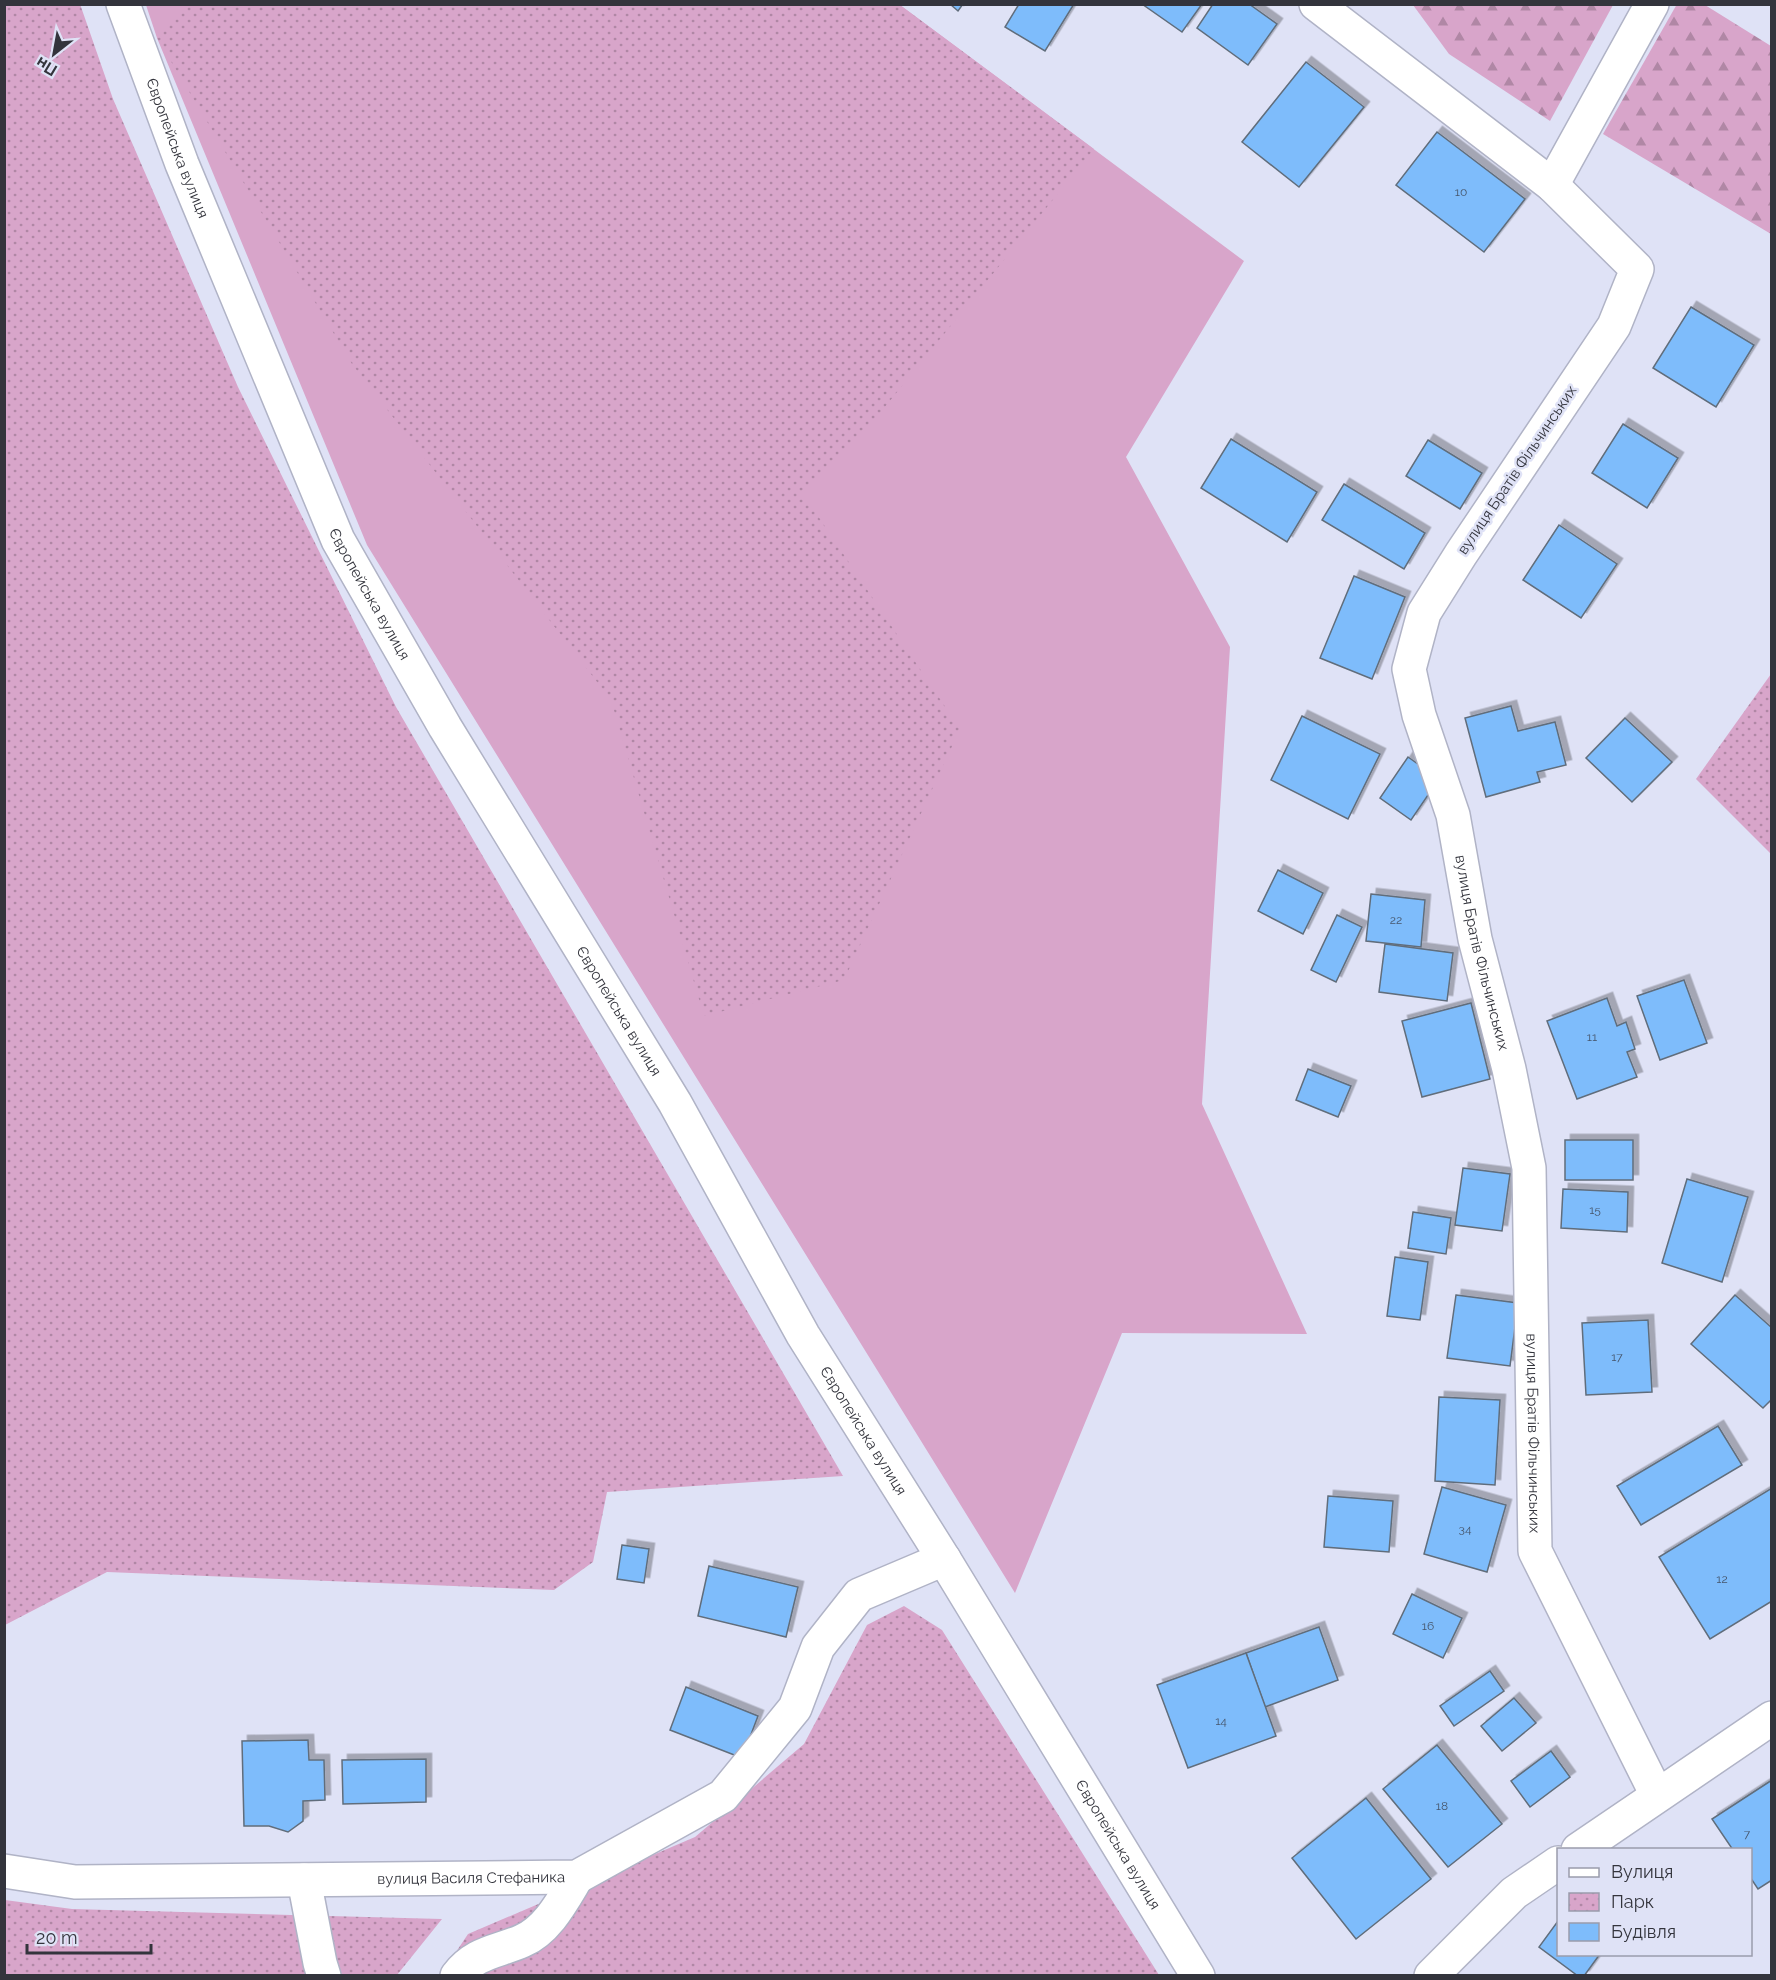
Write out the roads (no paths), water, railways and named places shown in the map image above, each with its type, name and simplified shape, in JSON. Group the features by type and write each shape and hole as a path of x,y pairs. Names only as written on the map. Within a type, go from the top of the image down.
{"street":[{"name":"Європейська вулиця","path":"123,4 182,164 338,540 445,727 675,1103 803,1335 945,1559 1198,1976"},
{"name":"вулиця Братів Фільчинських","path":"1316,4 1552,185 1637,269 1614,326 1424,613 1409,669 1419,715 1453,815 1475,939 1509,1069 1529,1168 1535,1551 1657,1796"},
{"path":"1552,185 1652,4"},
{"name":"вулиця Василя Стефаника","path":"4,1871 75,1882 576,1877 723,1796 795,1708 818,1647 859,1595 945,1559"},
{"path":"1581,1848 1772,1718"},
{"path":"1431,1976 1514,1893 1557,1864"},
{"path":"456,1976 463,1967 487,1952 524,1941 559,1908 576,1877"},
{"path":"304,1880 324,1976"}]}
